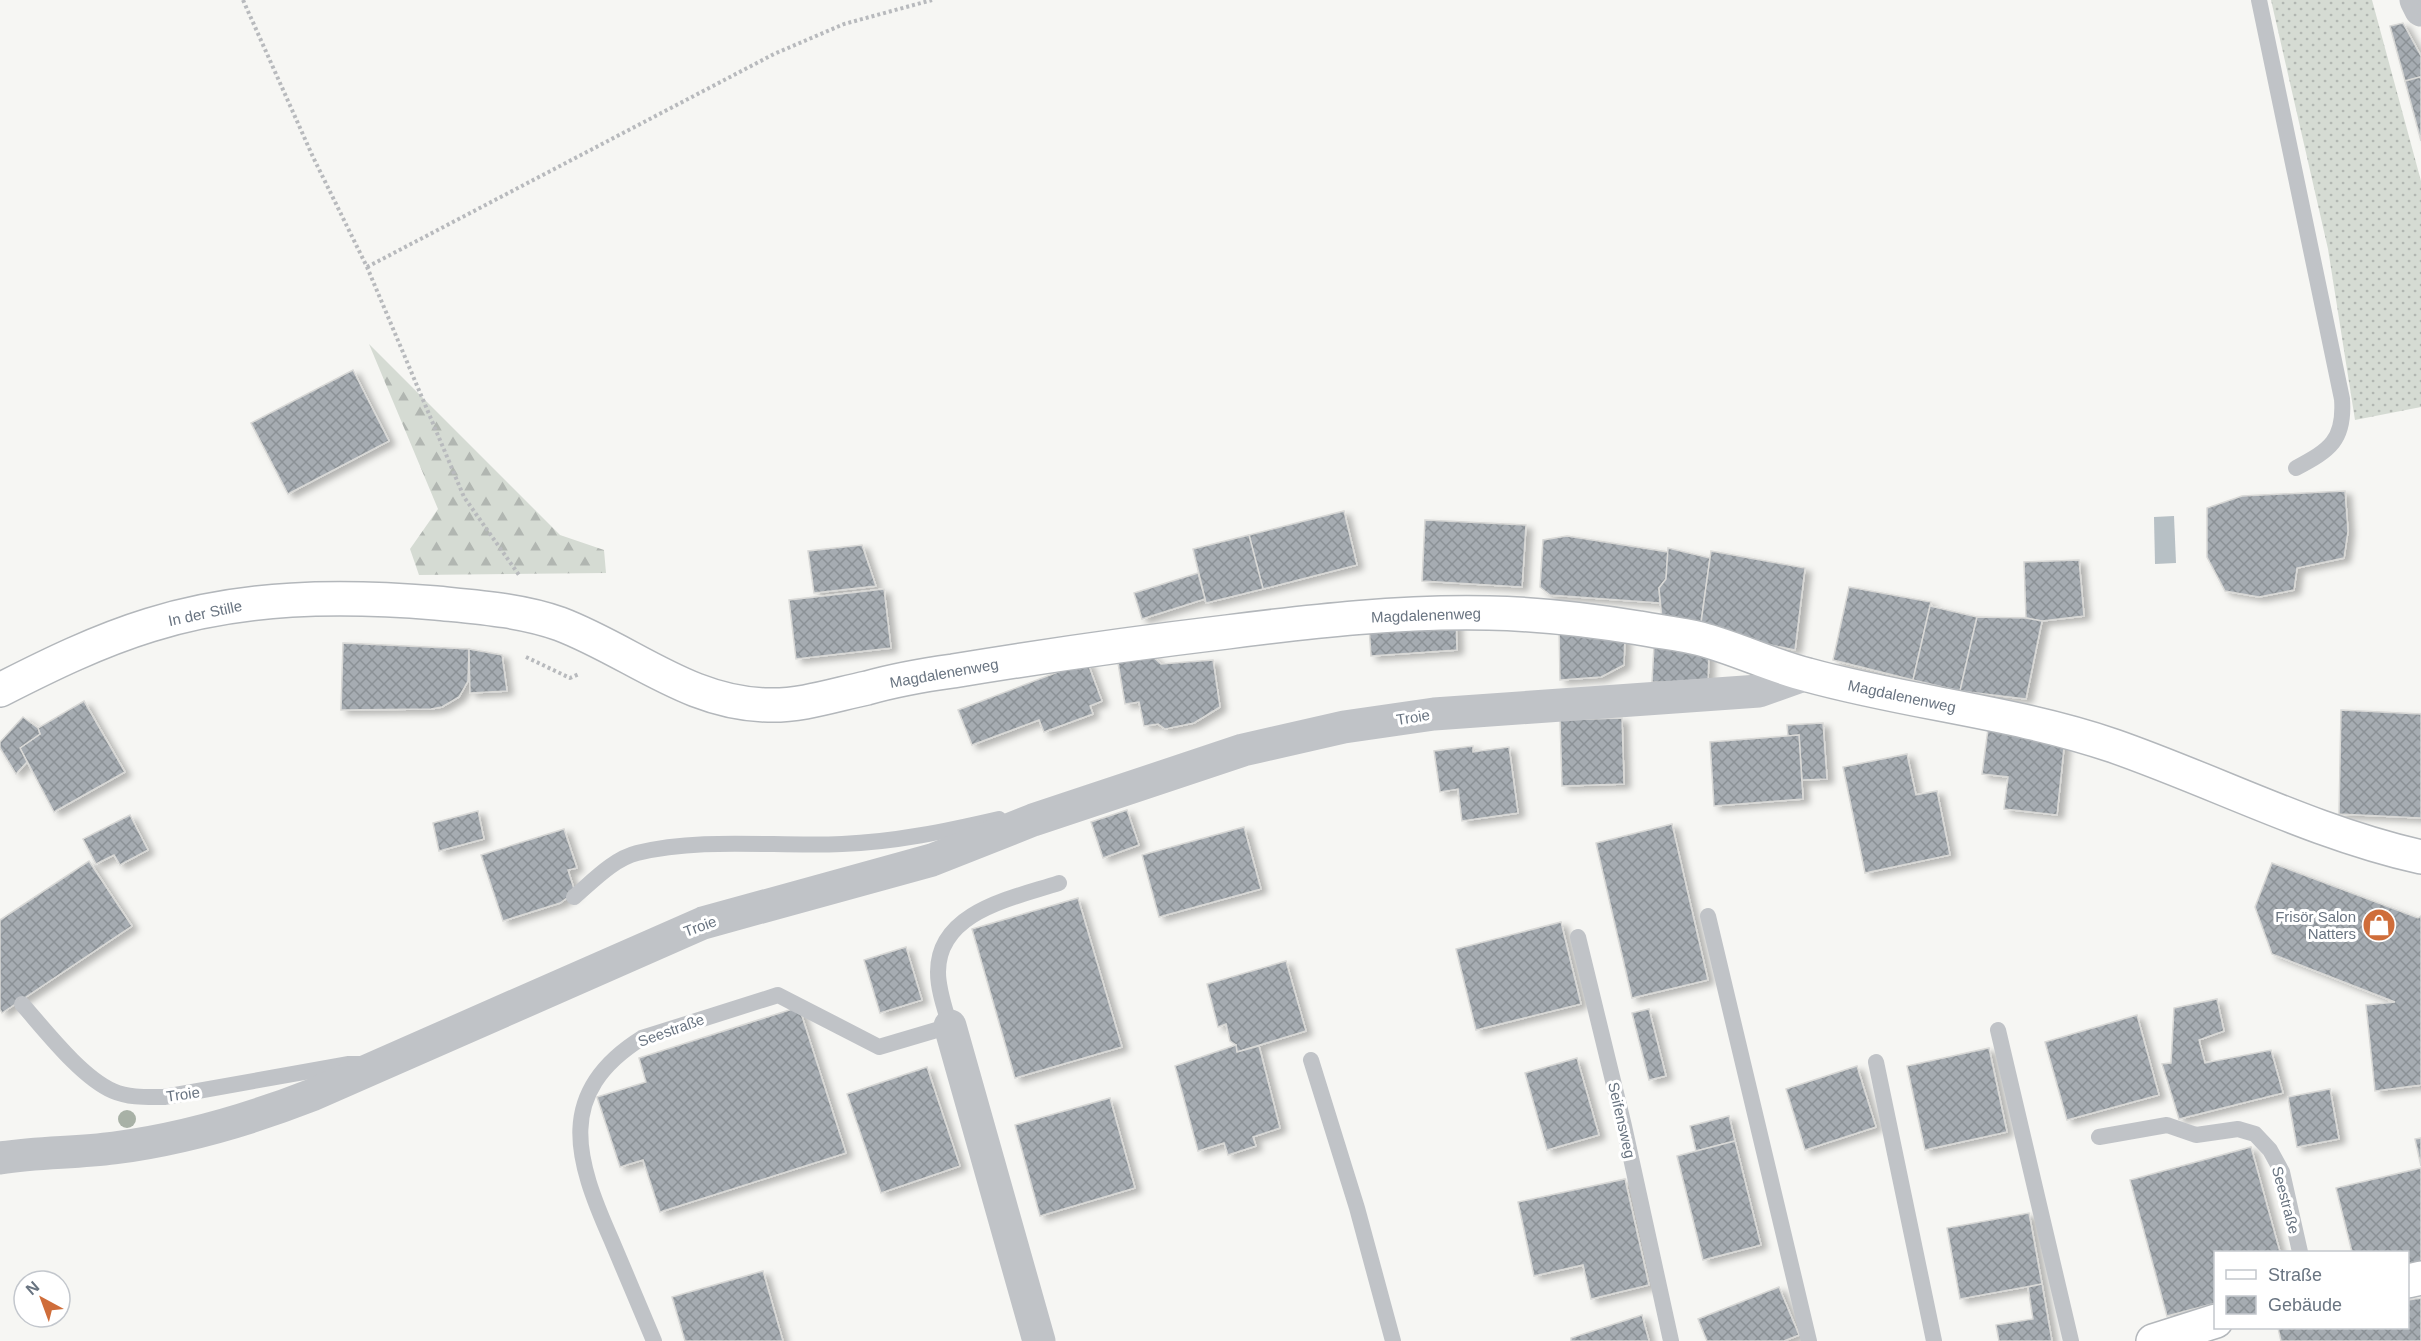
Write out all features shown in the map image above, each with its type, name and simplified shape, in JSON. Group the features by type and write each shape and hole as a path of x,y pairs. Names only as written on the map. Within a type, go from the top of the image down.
{"street":[{"path":"2416,0 2421,10"},
{"name":"In der Stille","path":"0,690 99,643 151,624 196,613 247,603 300,598 423,602"},
{"name":"Magdalenenweg","path":"423,602 478,607 550,620 578,631 700,693 740,704 774,706 810,702 902,679 1093,648 1318,620 1399,614 1489,613 1561,616 1694,637 1748,653 1804,675 2054,729 2103,742 2339,834 2389,850 2421,857"},
{"name":"Troie","path":"0,1158 113,1149 189,1135 255,1117 312,1095 703,923 932,861 1033,820 1243,750 1344,728 1434,714 1759,691 1804,675"},
{"path":"950,1026 1039,1341"},
{"path":"2153,1341 2214,1322"}],"lane":[{"path":"2259,0 2342,399 2343,412 2338,435 2322,455 2296,468"},
{"name":"Troie","path":"574,897 620,860 636,853 701,845 867,843 900,839 1004,818 1033,820"},
{"path":"950,1026 939,987 938,972 943,950 956,928 993,904 1059,883"},
{"path":"1708,916 1809,1341"},
{"name":"Seifensweg","path":"1578,937 1624,1126 1671,1341"},
{"name":"Seestraße","path":"654,1341 591,1193 581,1158 580,1127 583,1110 591,1088 604,1068 642,1038 778,995 879,1047 950,1026"},
{"name":"Troie","path":"22,1004 62,1050 93,1078 112,1091 134,1097 164,1097 349,1064 378,1065"},
{"path":"1998,1030 2071,1341"},
{"path":"1311,1060 1357,1208 1392,1341"},
{"path":"1876,1062 1934,1341"},
{"name":"Seestraße","path":"2099,1137 2167,1125 2196,1135 2238,1130 2255,1134 2271,1150 2282,1172 2300,1251"}],"path":[{"path":"243,0 313,157 367,267 464,497 550,620"},
{"path":"367,267 774,54 844,24 932,0"}],"green space":[{"path":"2271,0 2372,0 2421,181 2421,407 2355,420 2328,249"},
{"path":"369,344 560,535 604,550 606,573 419,575 410,549 438,509"}],"shaded area":[{"path":"2174,516 2176,563 2155,564 2154,517"}],"building":[{"path":"2403,23 2421,56 2421,77 2405,81 2390,26"},
{"path":"2420,77 2421,79 2421,141 2405,81"},
{"path":"353,370 389,441 288,494 251,423"},
{"path":"2345,491 2348,531 2344,558 2297,568 2294,590 2259,597 2225,591 2207,557 2207,508 2242,496"},
{"path":"1344,511 1357,565 1263,589 1249,535"},
{"path":"1425,520 1526,525 1522,587 1422,581"},
{"path":"1249,535 1263,589 1206,603 1193,549"},
{"path":"1567,536 1668,552 1666,579 1659,588 1660,603 1550,595 1540,587 1543,540"},
{"path":"862,545 876,586 814,593 808,551"},
{"path":"1668,548 1710,558 1700,630 1662,619 1659,588 1666,579"},
{"path":"1711,551 1805,568 1795,650 1700,630"},
{"path":"2079,560 2084,616 2042,621 2026,618 2024,562"},
{"path":"1198,573 1205,599 1142,619 1134,593"},
{"path":"1849,587 1931,602 1913,680 1833,660"},
{"path":"884,589 891,648 796,659 789,600"},
{"path":"1930,606 1977,617 1960,691 1913,680"},
{"path":"1977,617 2026,618 2042,621 2026,699 1960,691"},
{"path":"1456,621 1457,650 1371,656 1369,626"},
{"path":"1559,627 1625,632 1624,665 1601,677 1560,680"},
{"path":"343,643 469,649 468,681 459,697 442,707 341,710"},
{"path":"1654,646 1709,648 1708,684 1652,682"},
{"path":"469,649 502,655 507,691 470,693"},
{"path":"1151,655 1161,664 1213,660 1220,707 1194,723 1165,729 1158,724 1144,726 1139,702 1125,704 1118,663"},
{"path":"1087,661 1102,701 1090,706 1093,714 1044,732 1039,720 972,745 958,710"},
{"path":"84,701 125,772 54,812 20,748 40,734 38,728"},
{"path":"2341,710 2421,714 2421,818 2339,814"},
{"path":"23,717 38,728 40,734 20,748 27,762 16,774 0,748 0,742"},
{"path":"1622,718 1624,784 1562,786 1560,720"},
{"path":"1823,723 1827,779 1802,780 1799,735 1788,736 1787,725"},
{"path":"1988,729 2065,738 2057,815 2004,809 2008,777 1982,774"},
{"path":"1799,735 1803,799 1714,806 1710,742"},
{"path":"1473,746 1473,752 1509,747 1518,813 1462,821 1458,789 1440,792 1434,751"},
{"path":"1907,754 1916,795 1937,791 1950,855 1865,873 1843,767"},
{"path":"1127,810 1139,845 1103,858 1091,822"},
{"path":"478,811 484,839 439,851 433,823"},
{"path":"130,815 148,850 120,865 114,855 96,864 83,839"},
{"path":"1672,824 1708,980 1632,998 1596,843"},
{"path":"1244,827 1261,889 1159,917 1142,855"},
{"path":"564,829 577,868 568,870 575,892 560,903 503,921 481,855"},
{"path":"89,861 132,926 2,1013 0,1009 0,920"},
{"path":"2272,863 2418,918 2421,916 2421,1085 2375,1091 2366,1005 2395,1002 2272,954 2255,907"},
{"path":"1078,898 1122,1047 1015,1078 972,929"},
{"path":"1561,922 1581,1004 1476,1030 1456,949"},
{"path":"906,947 922,1000 880,1013 864,960"},
{"path":"1286,961 1306,1031 1237,1052 1236,1045 1230,1041 1226,1024 1218,1027 1207,984"},
{"path":"2217,999 2224,1031 2199,1040 2205,1063 2271,1050 2283,1093 2179,1119 2162,1064 2171,1063 2174,1008"},
{"path":"799,1007 846,1153 660,1212 643,1160 620,1167 597,1097 646,1082 639,1058"},
{"path":"1649,1009 1666,1076 1649,1080 1632,1013"},
{"path":"2137,1015 2159,1095 2067,1120 2045,1042"},
{"path":"1236,1045 1237,1052 1259,1046 1280,1128 1253,1137 1256,1146 1228,1155 1224,1143 1198,1151 1175,1066"},
{"path":"1989,1048 2007,1132 1925,1150 1907,1066"},
{"path":"1577,1058 1599,1135 1547,1150 1525,1073"},
{"path":"1857,1066 1876,1127 1805,1150 1786,1089"},
{"path":"927,1067 960,1166 881,1193 847,1094"},
{"path":"2330,1089 2339,1139 2297,1147 2288,1097"},
{"path":"1110,1098 1135,1188 1040,1216 1015,1125"},
{"path":"1729,1116 1735,1141 1696,1151 1690,1126"},
{"path":"2421,1138 2421,1166 2415,1139"},
{"path":"1735,1141 1761,1245 1703,1260 1677,1156"},
{"path":"2251,1147 2280,1251 2214,1251 2214,1304 2167,1316 2130,1180"},
{"path":"2421,1168 2421,1264 2409,1267 2409,1251 2352,1251 2336,1188"},
{"path":"1625,1179 1649,1285 1591,1299 1583,1265 1534,1276 1518,1202"},
{"path":"2029,1213 2042,1284 1960,1299 1947,1228"},
{"path":"763,1271 783,1341 685,1341 672,1297"},
{"path":"2042,1284 2052,1341 1999,1341 1996,1325 2033,1319 2028,1287"},
{"path":"1779,1287 1799,1335 1784,1341 1707,1341 1698,1319"},
{"path":"2421,1298 2421,1341 2281,1341 2278,1329 2409,1329 2409,1300"},
{"path":"1642,1315 1649,1341 1571,1341 1571,1338"}],"place":[{"name":"Frisör Salon Natters","path":"2379,925"}]}
